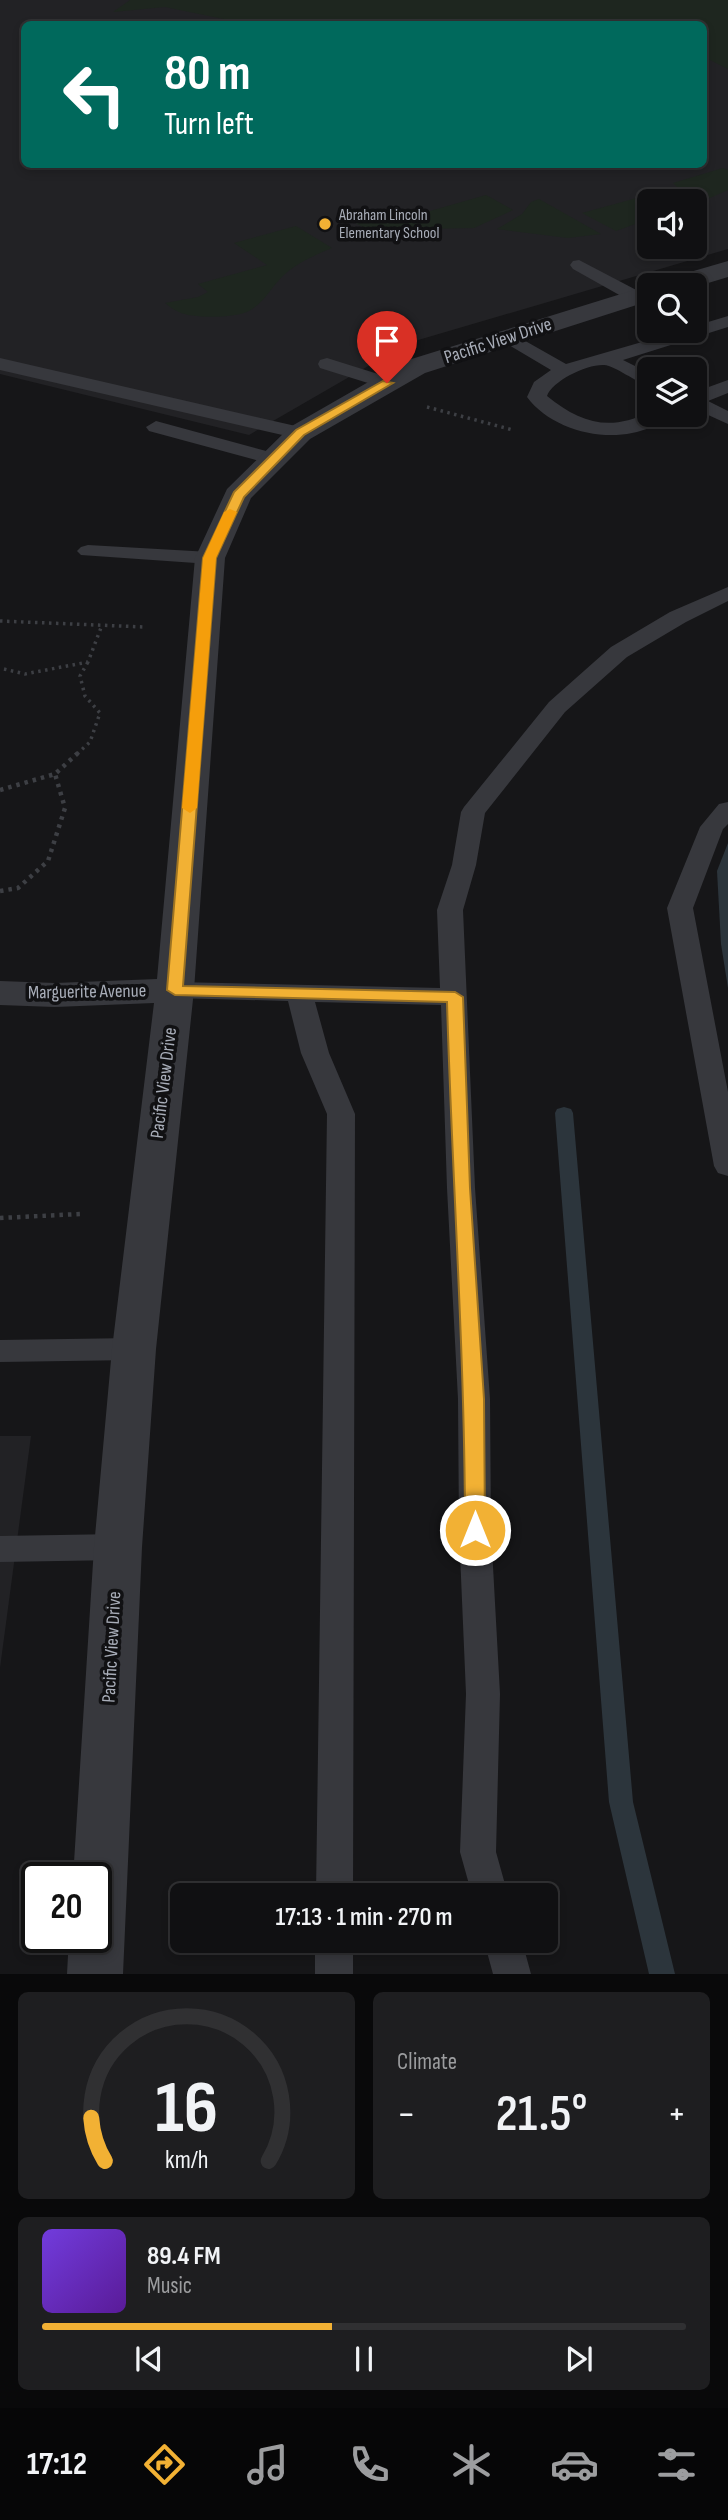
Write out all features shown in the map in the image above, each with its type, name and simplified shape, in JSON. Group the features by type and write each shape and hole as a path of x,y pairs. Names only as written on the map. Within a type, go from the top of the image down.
{"street":[{"path":"707,275 728,269"},
{"name":"Pacific View Drive","path":"95,1974 118,1547 134,1349 175,990 210,558 238,495 287,446 402,394 415,367 637,297"},
{"name":"Marguerite Avenue","path":"0,993 55,995 175,990"}],"lane":[{"path":"579,265 637,293"},
{"path":"637,425 630,428 601,428 575,424 552,411 537,397 541,386 564,370 728,321"},
{"path":"506,338 564,370"},
{"path":"607,359 637,374"},
{"path":"0,364 287,446"},
{"path":"327,364 402,394"},
{"path":"707,395 728,386"},
{"path":"707,407 728,418"},
{"path":"156,427 287,446"},
{"path":"88,551 210,558"},
{"path":"487,1883 478,1852 482,1694 475,1530 474,1399 461,1188 450,909 464,865 473,812 557,707 619,652 678,617 728,593"},
{"path":"728,809 712,827 680,908 728,1166"},
{"path":"175,990 455,997"},
{"path":"299,992 315,1053 341,1114 334,1883"},
{"path":"0,1351 134,1349"},
{"path":"0,1549 118,1547"},
{"path":"334,1953 334,1974"},
{"path":"506,1953 512,1974"}],"path":[{"path":"402,394 522,432"},
{"path":"0,621 144,627"},
{"path":"0,790 55,774 90,742 100,713 85,696 80,676 102,625"},
{"path":"4,669 25,674 88,662"},
{"path":"0,891 18,888 48,861 65,808 55,774"},
{"path":"0,1218 80,1214"}],"shaded area":[{"name":"Abraham Lincoln Elementary School","path":"0,0 728,0 728,249 707,255 707,189 637,189 637,259 694,259 646,273 637,273 637,276 408,343 249,435 0,374"},
{"path":"130,0 728,0 728,69 707,58 707,21 233,21 165,7 113,12"},
{"path":"723,168 728,170 728,190 707,199 707,189 670,189 677,187 673,183"},
{"path":"486,195 513,210 474,228 422,229 378,236 354,222 394,211 409,217"},
{"path":"637,198 637,223 616,231 582,213"},
{"path":"539,199 601,234 568,238 497,229 522,214 531,202"},
{"path":"296,226 332,248 289,271 259,304 249,311 203,317 179,312 165,303 198,297 208,292 198,284 267,265 234,243"},
{"path":"728,843 728,988 721,944 717,871"},
{"path":"0,1436 31,1436 0,1668"}],"waterway":[{"path":"564,1113 621,1802 662,1974"}],"slow traffic":[{"path":"190,808 210,558 230,512"}],"place":[{"name":"Abraham Lincoln Elementary School","path":"325,224"}],"route":[{"path":"387,383 300,433 238,495 210,558 175,990 223,989 455,997 461,1188 474,1399 475,1530"}]}
